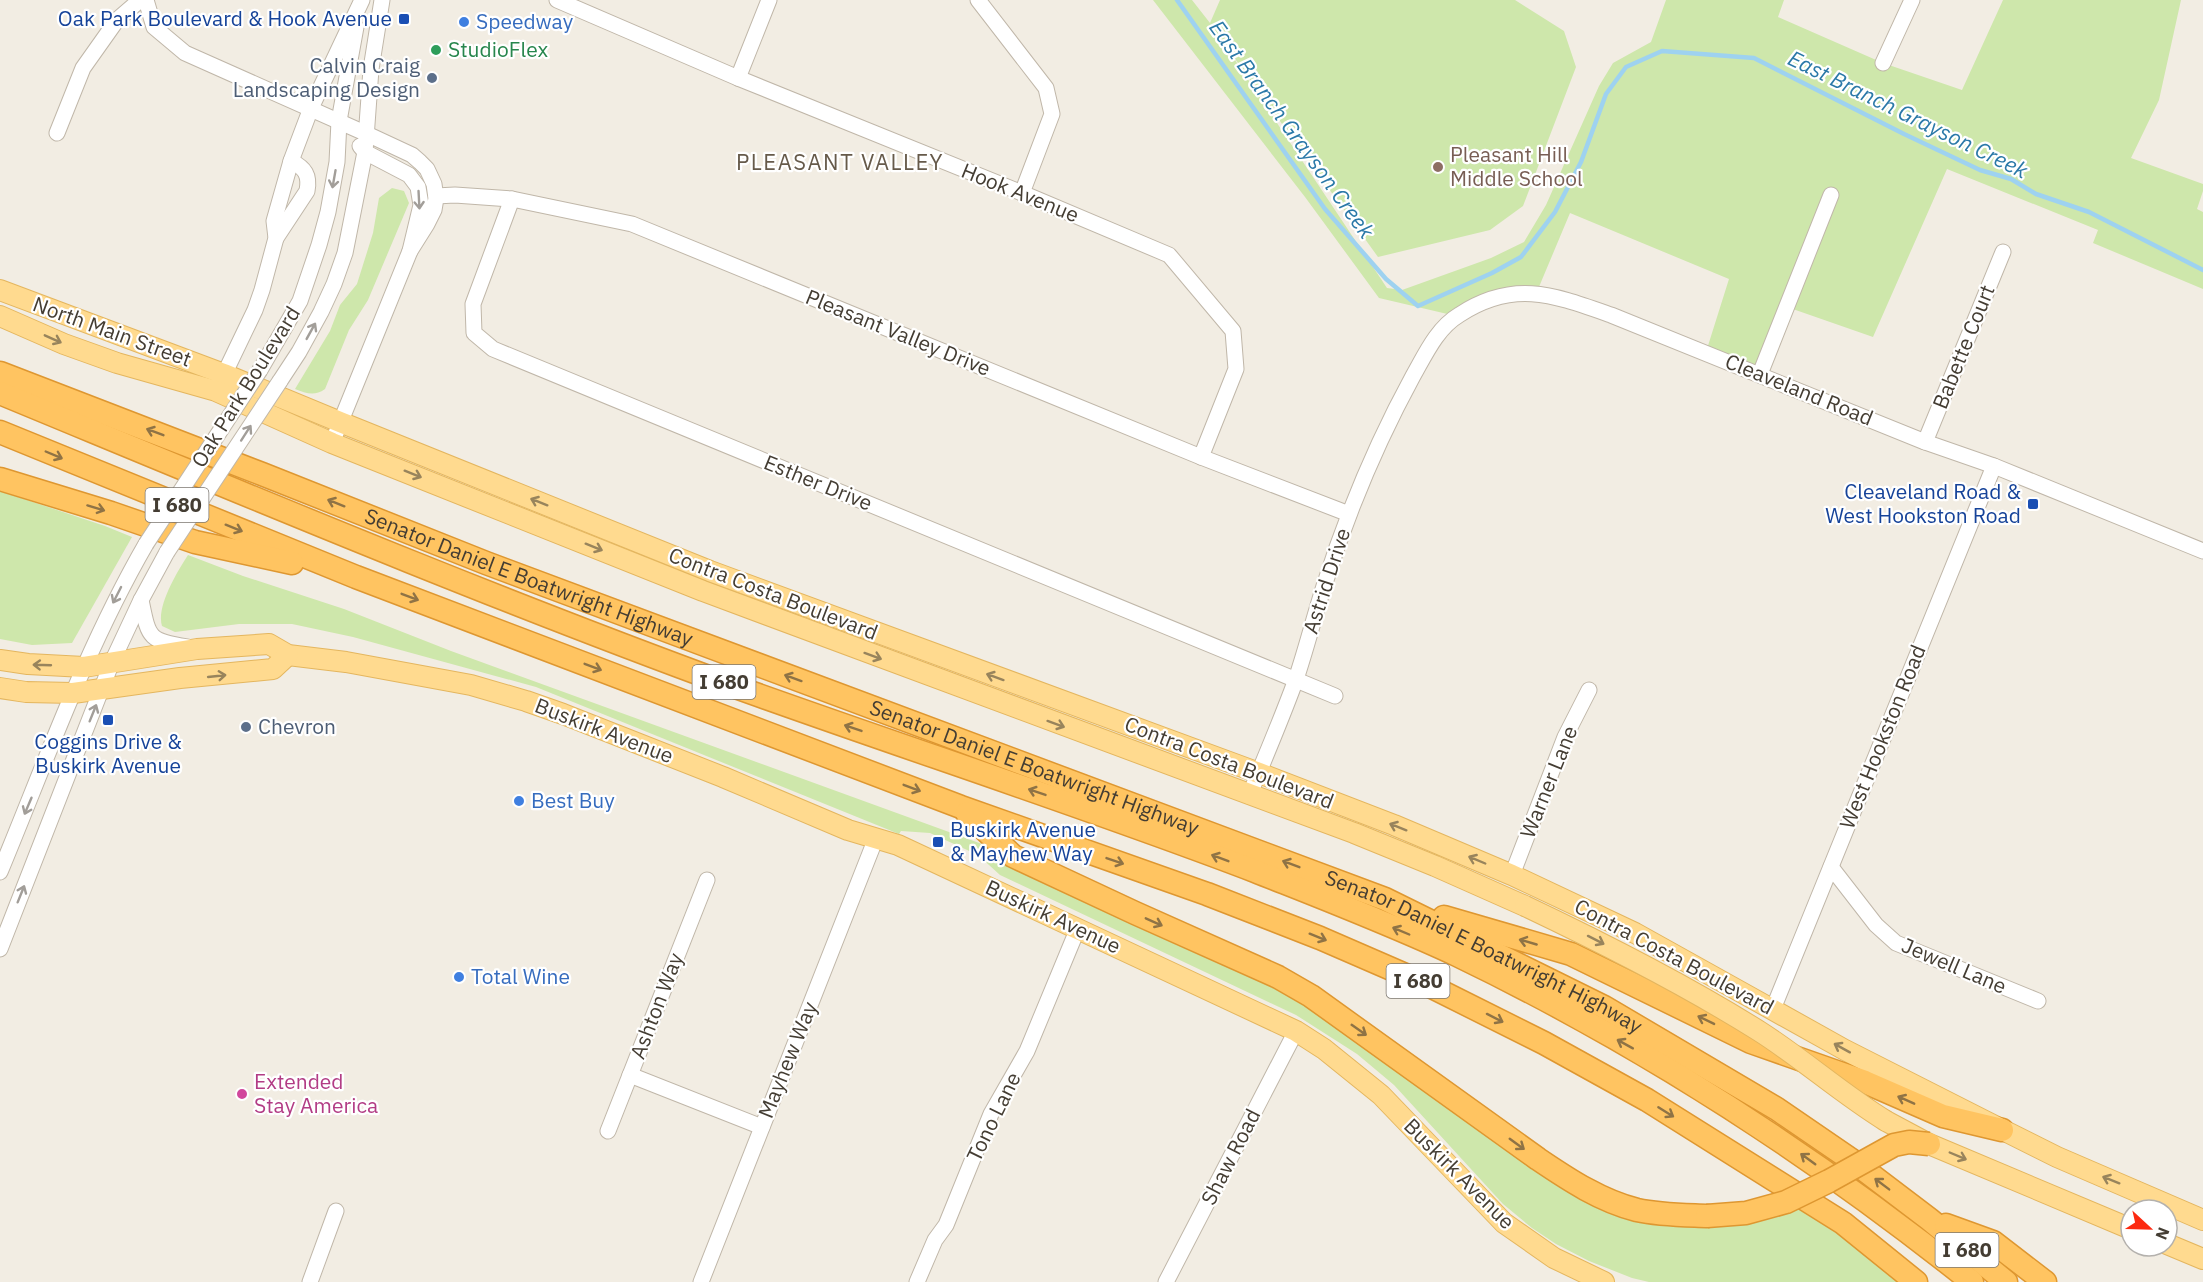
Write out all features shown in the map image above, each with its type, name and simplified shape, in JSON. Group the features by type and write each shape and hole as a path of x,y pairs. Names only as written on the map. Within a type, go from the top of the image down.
{"highway":[{"name":"Senator Daniel E Boatwright Highway","path":"0,373 486,563 1385,899 1604,1007 1777,1109 1850,1159 2006,1282"},
{"name":"I 680","path":"0,393 496,595 729,684 1188,846 1328,899 1455,955 1565,1010 1694,1083 1786,1143 1911,1233 1972,1282"},
{"name":"I 680","path":"0,432 356,577 961,807 1207,894 1320,938 1426,984 1544,1043 1647,1100 1843,1223 1916,1282"},
{"path":"0,479 195,542 356,577"},
{"path":"961,807 1013,856 1278,977 1311,996 1539,1159 1574,1183 1605,1199 1637,1210 1666,1214 1707,1216 1746,1213 1786,1202 1894,1145 1909,1142 1929,1144"},
{"path":"1385,899 1571,954 1751,1042 1865,1082 1943,1116 2002,1130"},
{"path":"1929,1219 1993,1242 2045,1282"},
{"path":"1843,1223 1898,1282"}],"main road":[{"name":"North Main Street","path":"0,290 224,374"},
{"name":"North Main Street","path":"0,316 64,344 117,363 216,392"},
{"name":"Contra Costa Boulevard","path":"224,374 731,579 1258,773 1394,825 1512,875 1635,933 1845,1050 2002,1130 2057,1157 2203,1220"},
{"name":"Contra Costa Boulevard","path":"216,392 332,442 703,591 1364,837 1525,906 1650,968 1720,1007 1762,1033 1853,1101 1929,1144 2119,1223"},
{"name":"Buskirk Avenue","path":"0,660 84,667 197,649 269,644 288,655 412,673 471,685 526,700 723,777 848,830 898,845 1296,1031 1324,1049 1381,1095 1504,1224 1554,1258 1604,1282"},
{"path":"0,688 26,692 73,693 180,678 273,669 288,655"},
{"path":"2179,1249 2196,1256"}],"street":[{"path":"57,133 84,68 117,20 140,0"},
{"path":"147,0 154,27 185,53 412,155 427,169 434,184 436,196 434,210 410,251 332,442"},
{"name":"Oak Park Boulevard","path":"0,949 112,662 141,600 167,552 299,352 334,284 345,253 365,152 371,69 382,0"},
{"name":"Hook Avenue","path":"557,0 738,78 1169,255 1233,331 1236,369 1201,457"},
{"path":"738,78 769,0"},
{"path":"978,0 1046,88 1052,114 1022,193"},
{"path":"1883,63 1912,0"},
{"name":"Oak Park Boulevard","path":"276,237 274,220 291,161 311,108 361,2"},
{"name":"Oak Park Boulevard","path":"0,872 84,667 120,589 146,544 260,370 300,301 328,212 337,162 339,121 361,2"},
{"path":"339,121 365,152 409,176 418,187 421,205 410,251"},
{"name":"Oak Park Boulevard","path":"216,392 255,310 276,237 307,191 308,174 303,167 291,161"},
{"path":"1760,374 1831,195"},
{"name":"Pleasant Valley Drive","path":"436,196 512,199 632,224 1201,457 1348,514"},
{"name":"Esther Drive","path":"512,199 473,304 474,333 493,349 1335,696"},
{"name":"Babette Court","path":"1925,442 2003,252"},
{"name":"Cleaveland Road","path":"1416,372 1433,340 1456,316 1479,303 1511,294 1546,294 1611,315 2203,551"},
{"name":"Astrid Drive","path":"1249,796 1295,680 1348,514 1398,404 1416,372"},
{"name":"West Hookston Road","path":"1773,1009 1994,466"},
{"path":"141,600 147,630 151,637 169,644 197,649"},
{"name":"Warner Lane","path":"1512,875 1565,737 1589,690"},
{"name":"Mayhew Way","path":"700,1282 876,838"},
{"name":"Jewell Lane","path":"1831,867 1876,925 1896,943 2038,1001"},
{"name":"Ashton Way","path":"608,1131 707,880"},
{"name":"Tono Lane","path":"917,1282 935,1240 946,1225 991,1114 1027,1051 1078,928"},
{"name":"Shaw Road","path":"1166,1282 1296,1031"},
{"path":"630,1075 762,1127"},
{"path":"310,1282 336,1211"}],"green space":[{"path":"1153,0 1192,0 1210,23 1220,0 1515,0 1564,31 1576,67 1523,206 1490,230 1378,257 1225,45 1387,288 1402,290 1491,258 1524,242 1546,205 1599,86 1613,63 1651,42 1666,0 1784,0 1778,17 1883,63 1962,90 2003,0 2181,0 2159,100 2131,158 2203,184 2197,209 2203,212 2203,289 2093,243 2098,230 1947,169 1873,337 1787,307 1760,374 1706,352 1729,279 1570,213 1536,294 1456,316 1379,298 1305,197"},
{"path":"392,188 404,191 409,203 368,300 349,330 325,389 314,394 295,389 330,331 340,305 357,284 373,233 379,198"},
{"path":"0,491 132,537 72,643 32,645 0,639"},
{"path":"188,555 243,576 344,609 451,651 1004,852 1278,977 1538,1159 1637,1210 1786,1202 1843,1223 1898,1282 1649,1282 1632,1278 1589,1261 1556,1244 1503,1204 1394,1085 1357,1054 1296,1015 1000,875 978,855 930,833 901,831 899,834 536,687 353,637 292,624 239,624 175,632 162,626 162,609 178,571"}],"waterway":[{"name":"East Branch Grayson Creek","path":"1177,0 1325,209 1386,279 1418,306 1492,273 1521,257 1555,212 1581,162 1606,94 1626,67 1662,51 1754,58 1980,170 2011,179 2036,194 2089,212 2203,270"}],"place":[{"name":"Oak Park Boulevard & Hook Avenue","path":"404,19"},
{"name":"Speedway","path":"464,22"},
{"name":"StudioFlex","path":"436,50"},
{"name":"Calvin Craig Landscaping Design","path":"432,78"},
{"name":"Pleasant Hill Middle School","path":"1438,167"},
{"name":"Cleaveland Road & West Hookston Road","path":"2033,504"},
{"name":"Coggins Drive & Buskirk Avenue","path":"108,720"},
{"name":"Chevron","path":"246,727"},
{"name":"Best Buy","path":"519,801"},
{"name":"Buskirk Avenue & Mayhew Way","path":"938,842"},
{"name":"Total Wine","path":"459,977"},
{"name":"Extended Stay America","path":"242,1094"}],"district":[{"name":"PLEASANT VALLEY","path":"840,162"}]}
